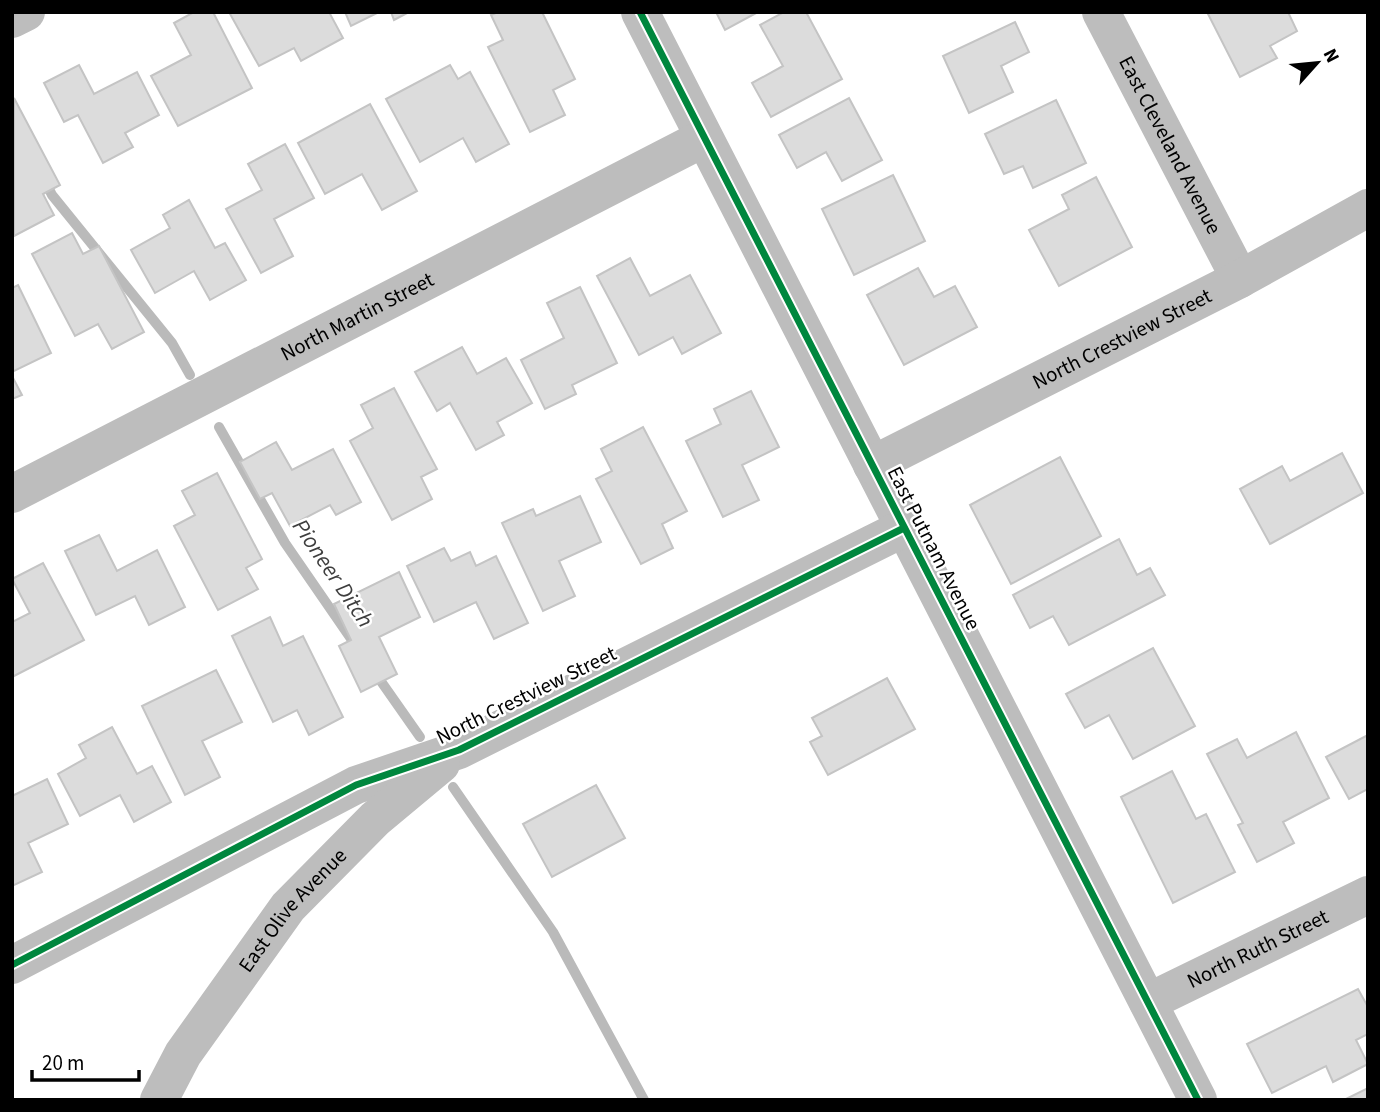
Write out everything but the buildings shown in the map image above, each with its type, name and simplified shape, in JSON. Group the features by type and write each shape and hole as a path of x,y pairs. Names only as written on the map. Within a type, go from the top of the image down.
{"street":[{"path":"12,19 26,12"},
{"name":"East Putnam Avenue","path":"640,12 1198,1100"},
{"name":"East Cleveland Avenue","path":"1101,12 1240,279"},
{"name":"North Martin Street","path":"12,494 704,138"},
{"name":"North Crestview Street","path":"872,465 1240,279 1368,208"},
{"name":"North Crestview Street","path":"12,965 356,785 459,750 904,528"},
{"name":"East Olive Avenue","path":"159,1100 183,1054 288,907 375,819 459,750"},
{"name":"North Ruth Street","path":"1148,1002 1368,895"}],"waterway":[{"name":"Pioneer Ditch","path":"44,179 52,195 172,343 190,375"},
{"name":"Pioneer Ditch","path":"219,427 285,543 356,646"},
{"name":"Pioneer Ditch","path":"373,670 420,737"},
{"name":"Pioneer Ditch","path":"453,787 553,932 644,1100"}],"cycle path":[{"path":"640,12 1198,1100"},
{"path":"12,965 356,785 459,750 904,528"}]}
